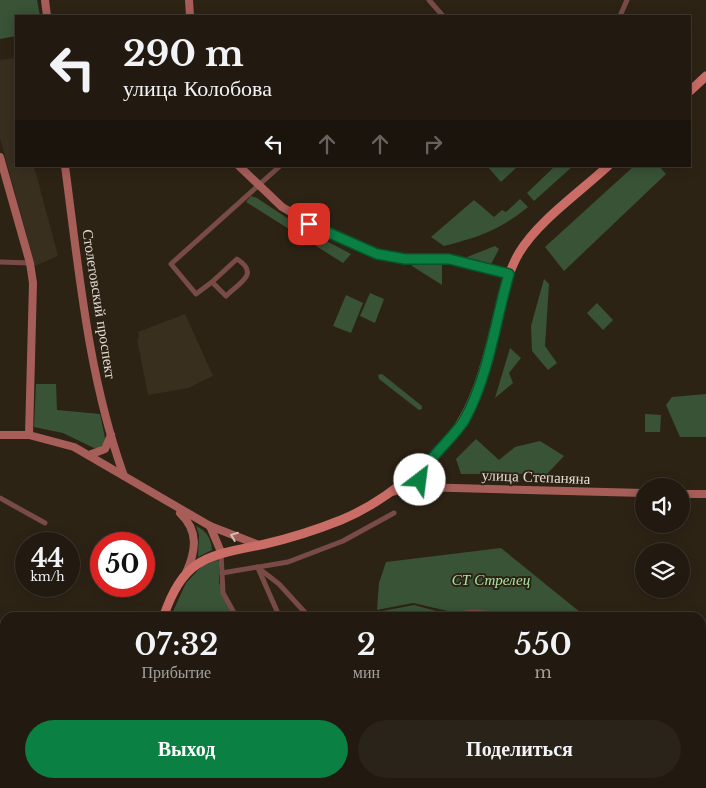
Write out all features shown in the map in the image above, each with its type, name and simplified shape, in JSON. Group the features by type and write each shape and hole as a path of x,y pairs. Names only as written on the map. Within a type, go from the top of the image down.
{"main road":[{"path":"45,0 47,15"},
{"path":"189,0 190,15"},
{"path":"691,90 704,80"},
{"path":"0,156 30,263 33,283 29,435"},
{"name":"Столетовский проспект","path":"65,167 84,313 94,368 111,435 124,476"},
{"path":"240,167 282,208 309,224 377,254 405,259 449,259 509,274"},
{"path":"427,488 422,485 420,474 458,430 474,401 509,274 519,254 529,238 607,167"},
{"path":"0,434 29,435 58,441 89,455 172,506 210,526 259,545"},
{"path":"89,455 105,449 111,435"},
{"path":"109,467 111,435"},
{"path":"184,577 203,560 221,552 293,537 343,519 391,492 428,463"},
{"name":"улица Степаняна","path":"406,480 418,487"},
{"name":"улица Степаняна","path":"391,492 418,487 635,494"},
{"path":"690,494 706,494"},
{"path":"166,612 175,590 184,577 192,558 194,536 187,520 172,506"},
{"path":"210,526 221,552"},
{"path":"167,612 178,590 187,579 221,552"}],"street":[{"path":"429,0 442,15"},
{"path":"620,15 627,0"},
{"path":"212,282 226,296 247,276 249,270 247,266 237,259 196,294 171,264 279,167"},
{"path":"0,262 30,263"},
{"path":"0,498 45,523"},
{"path":"222,573 288,562 343,541 394,513"},
{"path":"221,552 224,593 234,612"},
{"path":"257,567 277,612"},
{"path":"257,567 279,584 305,612"}],"shaded area":[{"path":"15,58 15,167 34,167 58,256 35,266 0,138 0,60"},
{"path":"185,314 213,376 188,388 148,395 137,339 139,338 138,332"}],"green space":[{"path":"0,0 37,0 40,15 15,15 15,36 0,39"},
{"path":"488,167 517,167 501,182"},
{"path":"554,167 572,167 534,201 527,193"},
{"path":"633,167 660,167 666,174 564,271 545,247"},
{"path":"251,196 302,228 351,254 343,263 246,202"},
{"path":"520,199 528,207 508,222 489,232 444,246 431,237 474,200 494,217 502,210 506,212"},
{"path":"495,246 499,249 490,266 462,259"},
{"path":"413,262 442,262 442,285 412,266"},
{"path":"544,279 549,284 545,346 557,363 548,370 532,351 531,326"},
{"path":"370,293 384,299 375,323 360,316"},
{"path":"346,295 363,303 351,333 333,326"},
{"path":"597,303 613,320 603,330 587,313"},
{"path":"510,348 521,358 509,373 513,383 495,398"},
{"path":"382,374 422,406 422,409 419,410 379,379 378,375"},
{"path":"36,384 56,384 57,410 100,414 106,443 96,449 63,433 34,427"},
{"path":"706,394 706,437 680,437 666,405 672,397"},
{"path":"645,414 661,415 660,432 645,432"},
{"path":"476,439 499,460 515,447 540,441 564,456 547,474 461,474 456,459"},
{"path":"196,526 208,535 212,550 198,557 199,535"},
{"name":"СТ Стрелец","path":"501,548 580,612 448,611 413,603 377,610 379,583 386,562"},
{"path":"217,560 219,561 219,583 232,612 173,612 186,583 202,566"},
{"path":"414,605 440,612 377,612"}],"route":[{"path":"309,224 331,235 391,258 449,259 509,274 474,401 458,430 420,474 420,480"}]}
